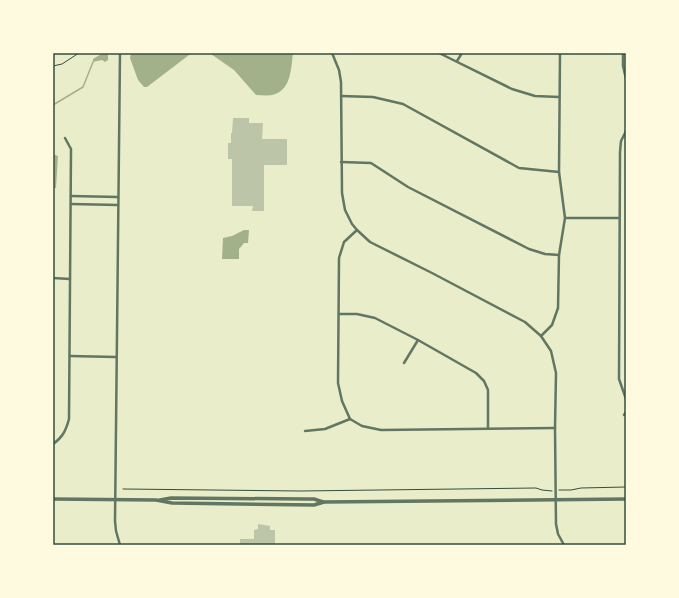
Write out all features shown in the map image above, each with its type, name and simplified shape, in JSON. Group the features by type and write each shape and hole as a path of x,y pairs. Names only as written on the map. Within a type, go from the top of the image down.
{"street":[{"path":"120,53 116,357 116,531 120,545"},
{"path":"332,53 339,70 341,96 342,193 345,210 357,230 370,242 525,322 541,336 551,351 556,373 556,524 558,534 564,545"},
{"path":"439,53 512,89 535,96 560,97"},
{"path":"457,61 462,53"},
{"path":"541,336 552,325 558,308 558,255 565,218 559,172 560,53"},
{"path":"623,53 623,66 626,79"},
{"path":"341,96 373,97 403,104 519,168 559,172"},
{"path":"626,131 621,141 620,152 619,218 619,379 626,399"},
{"path":"53,444 60,439 66,430 69,419 71,149 65,138"},
{"path":"341,162 371,163 408,187 529,249 546,254 558,255"},
{"path":"71,196 118,197"},
{"path":"71,204 118,205"},
{"path":"565,218 619,218"},
{"path":"357,230 344,242 339,258 338,383 342,401 350,419 362,426 381,430 555,428"},
{"path":"53,278 70,279"},
{"path":"339,314 357,314 375,318 418,340 476,373 484,381 488,390 488,428"},
{"path":"404,363 418,340"},
{"path":"70,356 116,357"},
{"path":"305,431 325,429 350,419"},
{"path":"53,499 314,499 324,502 626,499"}],"path":[{"path":"53,66 62,64 79,53"},
{"path":"123,489 300,491 536,488 542,490 570,490 581,488 626,487"}],"shaded area":[{"path":"103,53 108,55 108,60 105,62 102,60 93,62 93,59"},
{"path":"131,53 196,53 189,55 147,87 144,87 138,80 130,58"},
{"path":"205,53 293,53 289,78 283,89 272,95 256,95 234,70 211,54"},
{"path":"53,154 58,156 56,188 53,188"},
{"path":"244,230 249,230 248,243 244,243 239,249 239,259 222,259 223,238 232,236"}],"building":[{"path":"233,118 249,118 249,123 263,123 262,139 287,139 287,165 264,165 264,211 252,211 253,206 232,206 232,159 228,159 228,143 231,143"},
{"path":"258,524 270,526 270,530 275,530 275,545 240,545 240,539 254,539 254,530 258,529"}],"waterway":[{"path":"53,105 83,87 93,62"}]}
